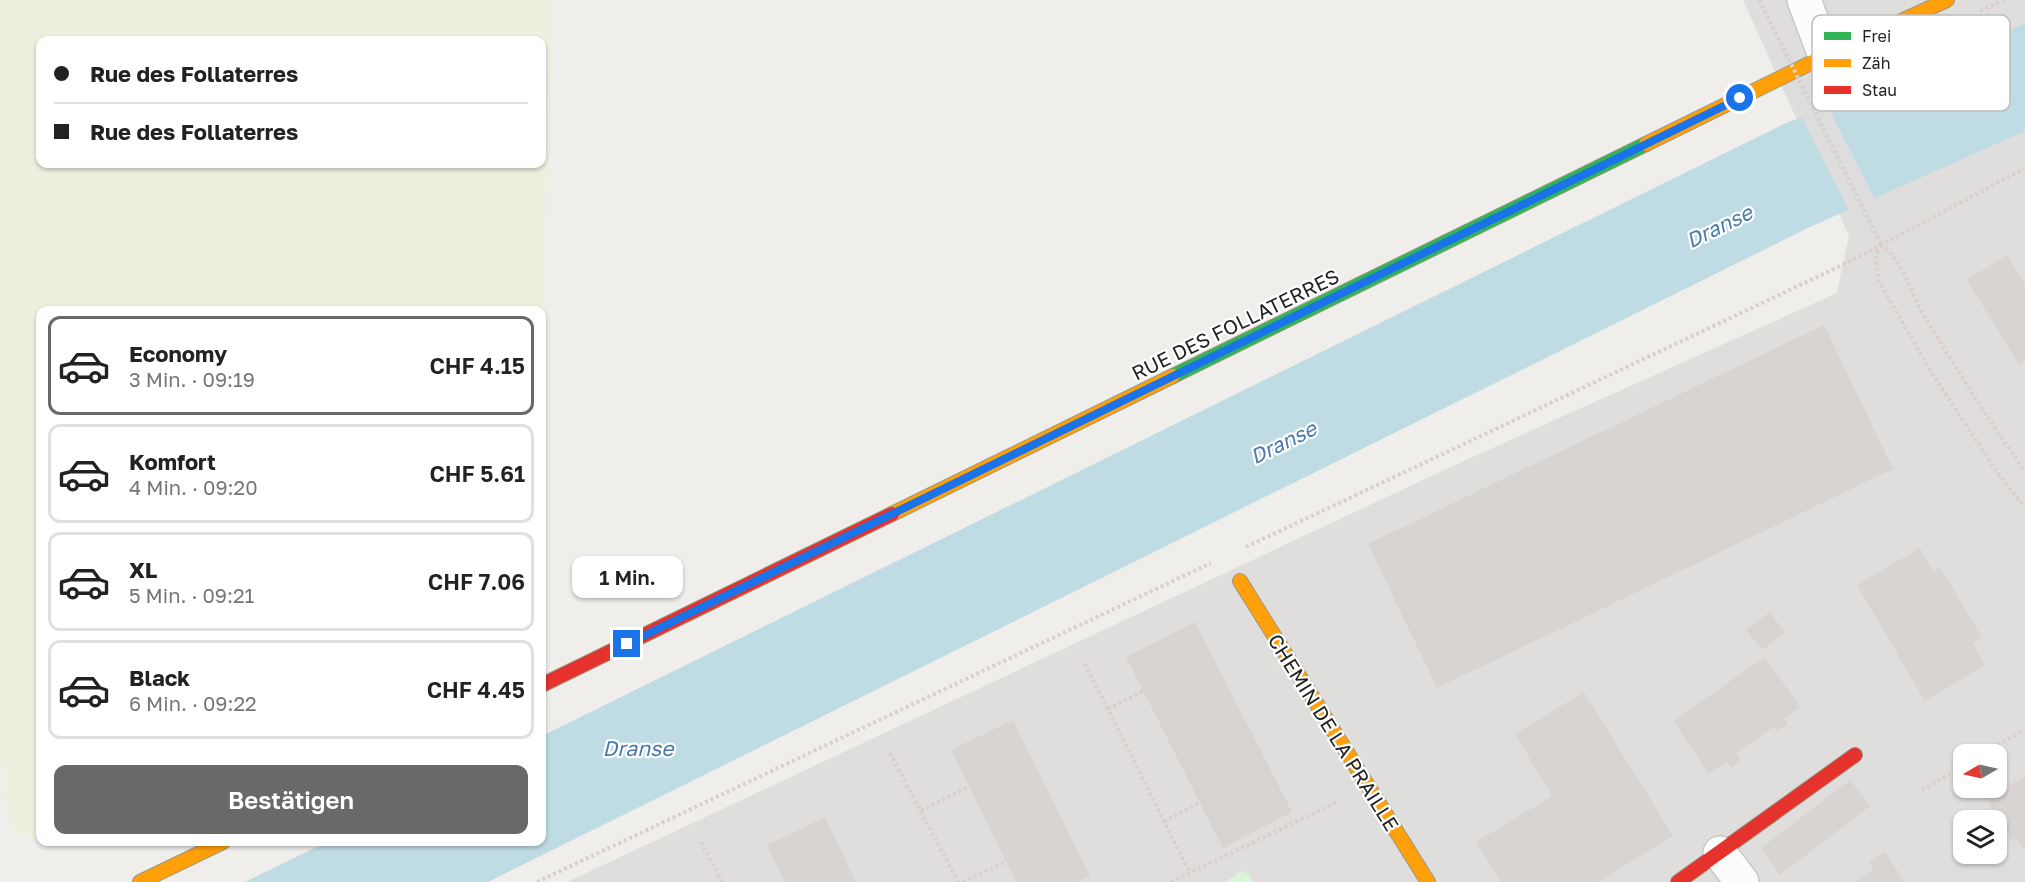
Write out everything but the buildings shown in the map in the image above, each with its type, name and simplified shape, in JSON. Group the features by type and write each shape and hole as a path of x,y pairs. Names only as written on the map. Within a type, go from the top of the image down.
{"street":[{"path":"1804,0 1812,21"},
{"name":"RUE DES FOLLATERRES","path":"1914,15 1947,0"},
{"name":"RUE DES FOLLATERRES","path":"546,684 1812,62"},
{"name":"CHEMIN DE LA PRAILLE","path":"1240,581 1428,882"},
{"path":"1678,882 1855,755"},
{"path":"140,882 215,846"},
{"path":"1720,854 1742,882"}],"path":[{"path":"1759,0 1812,106"},
{"path":"1814,111 1881,244 1892,252 1922,311 2008,449 2025,471"},
{"path":"537,882 1853,261 2025,168"},
{"path":"1881,244 1875,255 1878,280 1931,372 2000,475 2025,508"},
{"path":"1225,556 1240,581"},
{"path":"1085,664 1190,873"},
{"path":"1107,709 1143,691"},
{"path":"1999,744 2025,729"},
{"path":"890,753 961,882 1006,862"},
{"path":"1922,790 1953,772"},
{"path":"921,811 969,787"},
{"path":"1171,882 1370,787"},
{"path":"1164,822 1200,802"},
{"path":"701,842 722,882"}],"shaded area":[{"path":"1743,0 2025,0 2025,882 567,882 1457,464 1837,293 1849,236"}],"green space":[{"path":"0,0 553,0 542,306 36,306 36,836 24,838 14,835 10,824 0,754"},
{"path":"1242,871 1248,874 1253,882 1225,882"}],"water":[{"name":"Dranse","path":"2025,23 2025,131 1810,227 488,882 245,882 319,846 546,846 546,734 1786,123 1820,111 2010,111 2010,31"}],"pier":[{"path":"1793,38 1812,75 1812,111 1830,111 1892,233 1867,246 1768,51"}],"traffic: fast":[{"path":"1173,376 1646,144"}],"traffic: slow":[{"path":"1914,15 1947,0"},
{"path":"1646,144 1812,62"},
{"path":"892,514 1173,376"},
{"path":"1240,581 1428,882"},
{"path":"140,882 215,846"}],"traffic: jam":[{"path":"546,683 892,514"},
{"path":"1678,882 1855,755"}],"route":[{"path":"627,644 1740,98"}]}
